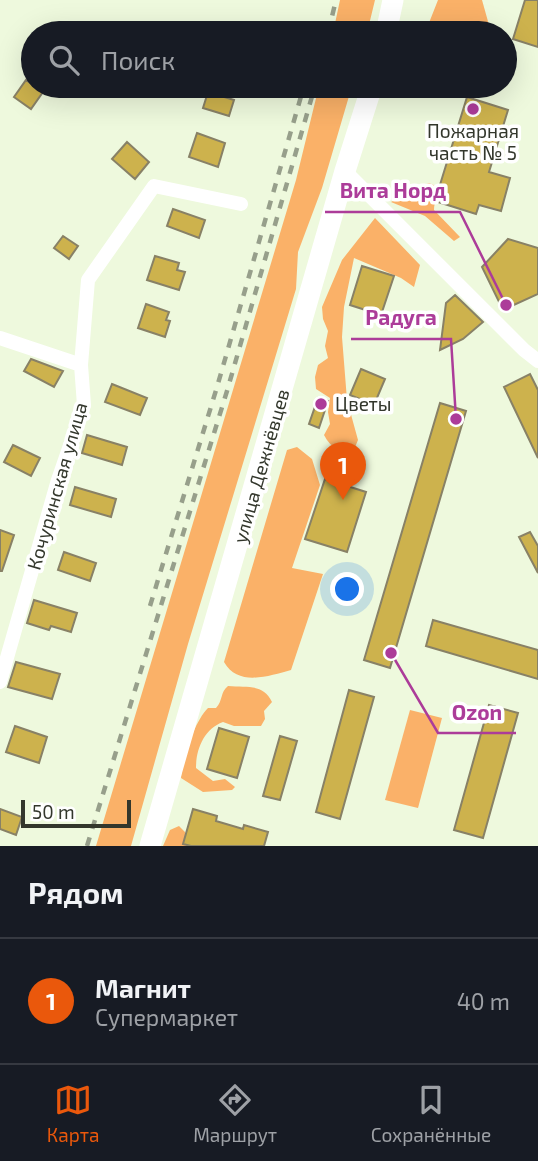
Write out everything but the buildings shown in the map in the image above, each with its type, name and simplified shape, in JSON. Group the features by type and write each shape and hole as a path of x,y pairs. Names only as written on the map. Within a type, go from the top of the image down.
{"main road":[{"path":"389,21 393,0"},
{"name":"улица Дежнёвцев","path":"150,846 368,98"}],"street":[{"path":"345,172 538,361"},
{"name":"Кочуринская улица","path":"0,682 58,480 84,405 81,365 88,279 154,186 241,204"},
{"path":"0,338 81,365"}],"shaded area":[{"path":"340,0 375,0 370,21 336,21"},
{"path":"438,0 482,0 488,21 430,21"},
{"path":"316,98 348,98 322,188 298,252 296,289 188,644 131,846 96,846 296,180"},
{"path":"429,183 438,187 434,210 460,237 454,241 425,216 391,202"},
{"path":"375,218 420,265 414,287 401,278 354,258 344,307 342,337 347,400 358,440 353,452 348,452 332,446 324,435 330,424 330,398 316,389 315,377 318,365 328,358 325,346 328,331 322,307 342,260"},
{"path":"297,447 312,459 320,485 292,568 323,574 291,670 255,678 237,675 224,662 287,450"},
{"path":"228,686 259,689 272,702 264,711 265,719 261,726 234,726 223,722 211,729 202,740 196,768 213,781 225,779 235,787 232,790 203,792 181,778 184,761 198,722 208,708 216,708"},
{"path":"410,710 442,718 418,808 385,800"},
{"path":"179,826 185,832 188,846 163,846 170,830"}],"railway":[{"path":"331,21 336,0"},
{"path":"150,606 301,98"},
{"path":"87,846 227,391 312,98"}],"place":[{"name":"Пожарная часть № 5","path":"473,109"},
{"name":"Вита Норд","path":"506,305"},
{"name":"Цветы","path":"321,404"},
{"name":"Радуга","path":"456,419"},
{"name":"Магнит","path":"343,500"},
{"name":"Ozon","path":"391,653"}]}
